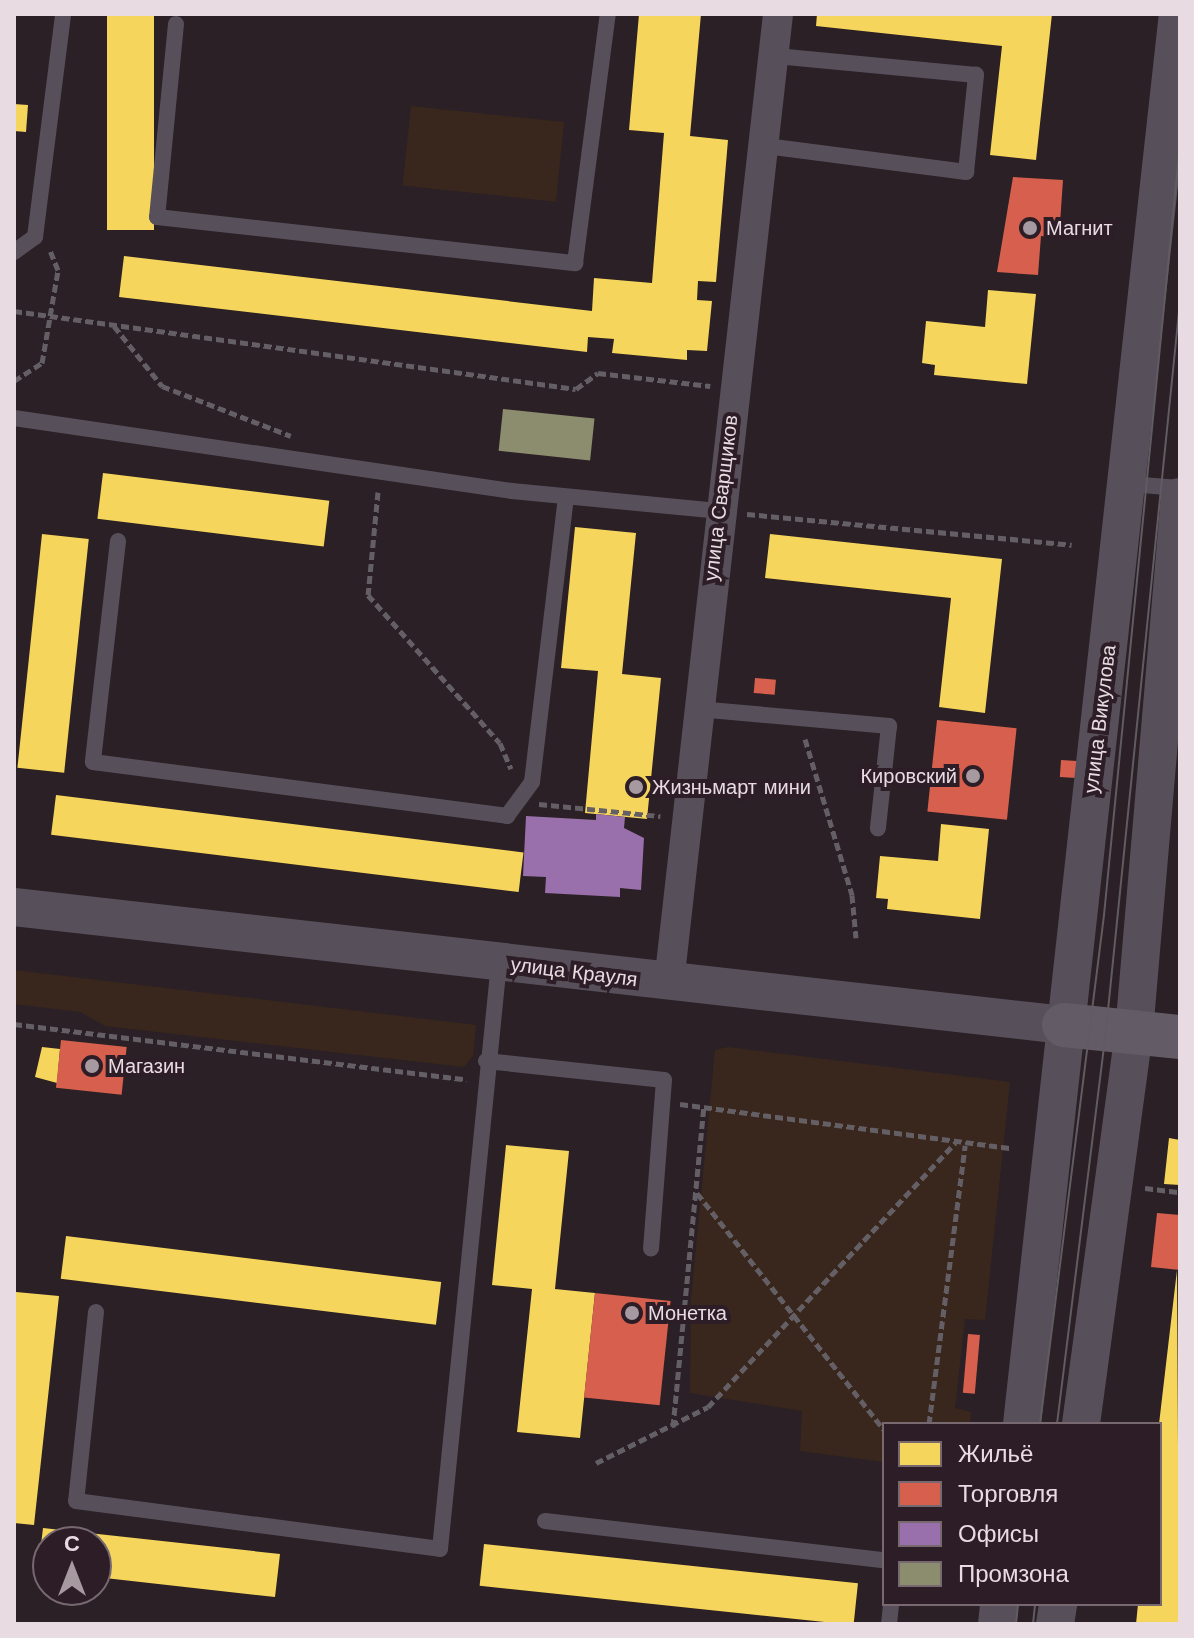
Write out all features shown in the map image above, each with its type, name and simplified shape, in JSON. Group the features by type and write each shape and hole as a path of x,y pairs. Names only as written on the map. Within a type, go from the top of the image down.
{"main road":[{"name":"улица Крауля","path":"1064,1025 1180,1037"}],"street":[{"name":"улица Сварщиков","path":"669,983 718,511 766,146 778,14"},
{"name":"улица Викулова","path":"1022,1422 1064,1025 1129,484 1178,14"},
{"path":"1081,1422 1134,1032 1180,497"},
{"name":"улица Крауля","path":"14,907 1064,1025"}],"lane":[{"path":"14,252 35,237 63,14"},
{"path":"176,24 157,217 575,263 608,14"},
{"path":"766,146 966,172 976,75 776,56"},
{"path":"14,418 299,462 566,498 718,511"},
{"path":"1129,484 1180,488"},
{"path":"118,541 93,762 507,816 532,782 566,498"},
{"path":"698,709 889,726 878,828"},
{"path":"96,1312 76,1501 440,1549 486,1061 499,963"},
{"path":"486,1061 664,1080 667,1102 651,1249"},
{"path":"545,1521 882,1560"}],"path":[{"path":"14,311 576,389 598,373 715,386"},
{"path":"14,381 42,363 48,315"},
{"path":"114,326 162,386 295,437 299,462"},
{"path":"380,473 368,595 500,743 527,803 665,816"},
{"path":"718,511 1072,545"},
{"path":"804,718 832,847 852,895 856,938"},
{"path":"14,1024 484,1082"},
{"path":"667,1102 930,1134 965,1145 1011,1148"},
{"path":"673,1427 704,1107"},
{"path":"596,1463 708,1407 955,1143"},
{"path":"929,1422 965,1145"},
{"path":"1145,1188 1180,1192"},
{"path":"697,1192 882,1427"}],"shaded area":[{"path":"411,106 564,122 556,202 403,186"},
{"path":"14,970 476,1025 473,1056 464,1067 105,1026 80,1012 14,1004"},
{"path":"728,1047 1010,1082 985,1320 965,1319 955,1408 971,1412 970,1422 882,1422 882,1462 800,1451 802,1411 690,1393 691,1300 715,1050"}],"building: Жильё":[{"path":"107,14 154,14 154,230 107,230"},
{"path":"639,14 701,14 690,136 728,140 716,282 698,281 697,300 712,301 707,351 687,350 687,360 612,353 614,339 588,337 587,352 119,297 124,256 592,311 594,278 652,283 664,133 629,130"},
{"path":"817,14 1052,14 1036,160 990,155 1002,46 816,26"},
{"path":"14,104 28,105 26,132 14,131"},
{"path":"988,290 1036,294 1027,384 934,375 935,365 922,363 926,321 985,327"},
{"path":"103,473 329,501 324,546 97,519"},
{"path":"575,527 636,533 622,674 661,678 647,819 585,813 598,671 561,668"},
{"path":"42,534 89,539 64,773 17,768"},
{"path":"770,534 1002,559 985,713 939,707 951,598 765,578"},
{"path":"56,795 523,852 519,892 51,835"},
{"path":"941,824 989,829 980,919 887,909 888,899 876,898 880,856 938,861"},
{"path":"42,1047 60,1049 57,1083 35,1077"},
{"path":"1169,1138 1180,1140 1180,1185 1164,1184"},
{"path":"506,1145 569,1151 555,1289 595,1293 580,1438 517,1432 532,1289 492,1285"},
{"path":"66,1236 441,1282 436,1325 61,1279"},
{"path":"1177,1270 1179,1624 1136,1624 1138,1606 1162,1606 1162,1422 1159,1422"},
{"path":"16,1292 59,1296 34,1525 14,1523"},
{"path":"112,1536 280,1554 275,1597 112,1579"},
{"path":"484,1544 858,1583 854,1624 480,1586"}],"building: Торговля":[{"name":"Магнит","path":"1013,177 1063,180 1059,238 1041,236 1038,275 997,272"},
{"path":"755,678 776,680 775,695 754,693"},
{"path":"937,720 1017,728 1007,820 927,811"},
{"path":"1061,760 1077,761 1076,778 1060,777"},
{"name":"Магазин","path":"61,1040 127,1047 122,1095 56,1088"},
{"path":"1157,1213 1180,1215 1180,1270 1151,1267"},
{"path":"595,1293 671,1301 660,1405 584,1397"},
{"path":"968,1334 980,1335 975,1394 963,1393"}],"building: Офисы":[{"path":"596,814 625,817 624,828 644,838 641,890 620,888 620,897 545,893 546,877 523,876 526,816 596,820"}],"building: Промзона":[{"path":"503,409 594,419 590,460 499,451"}],"tram line":[{"path":"1040,1422 1104,915 1180,144"},
{"path":"1057,1422 1106,1030 1180,301"},
{"path":"1016,1624 1018,1606"},
{"path":"1033,1624 1035,1606"}],"place":[{"name":"Магнит","path":"1030,228"},
{"name":"Кировский","path":"973,776"},
{"name":"Жизньмарт мини","path":"636,787"},
{"name":"Магазин","path":"92,1066"},
{"name":"Монетка","path":"632,1313"}]}
